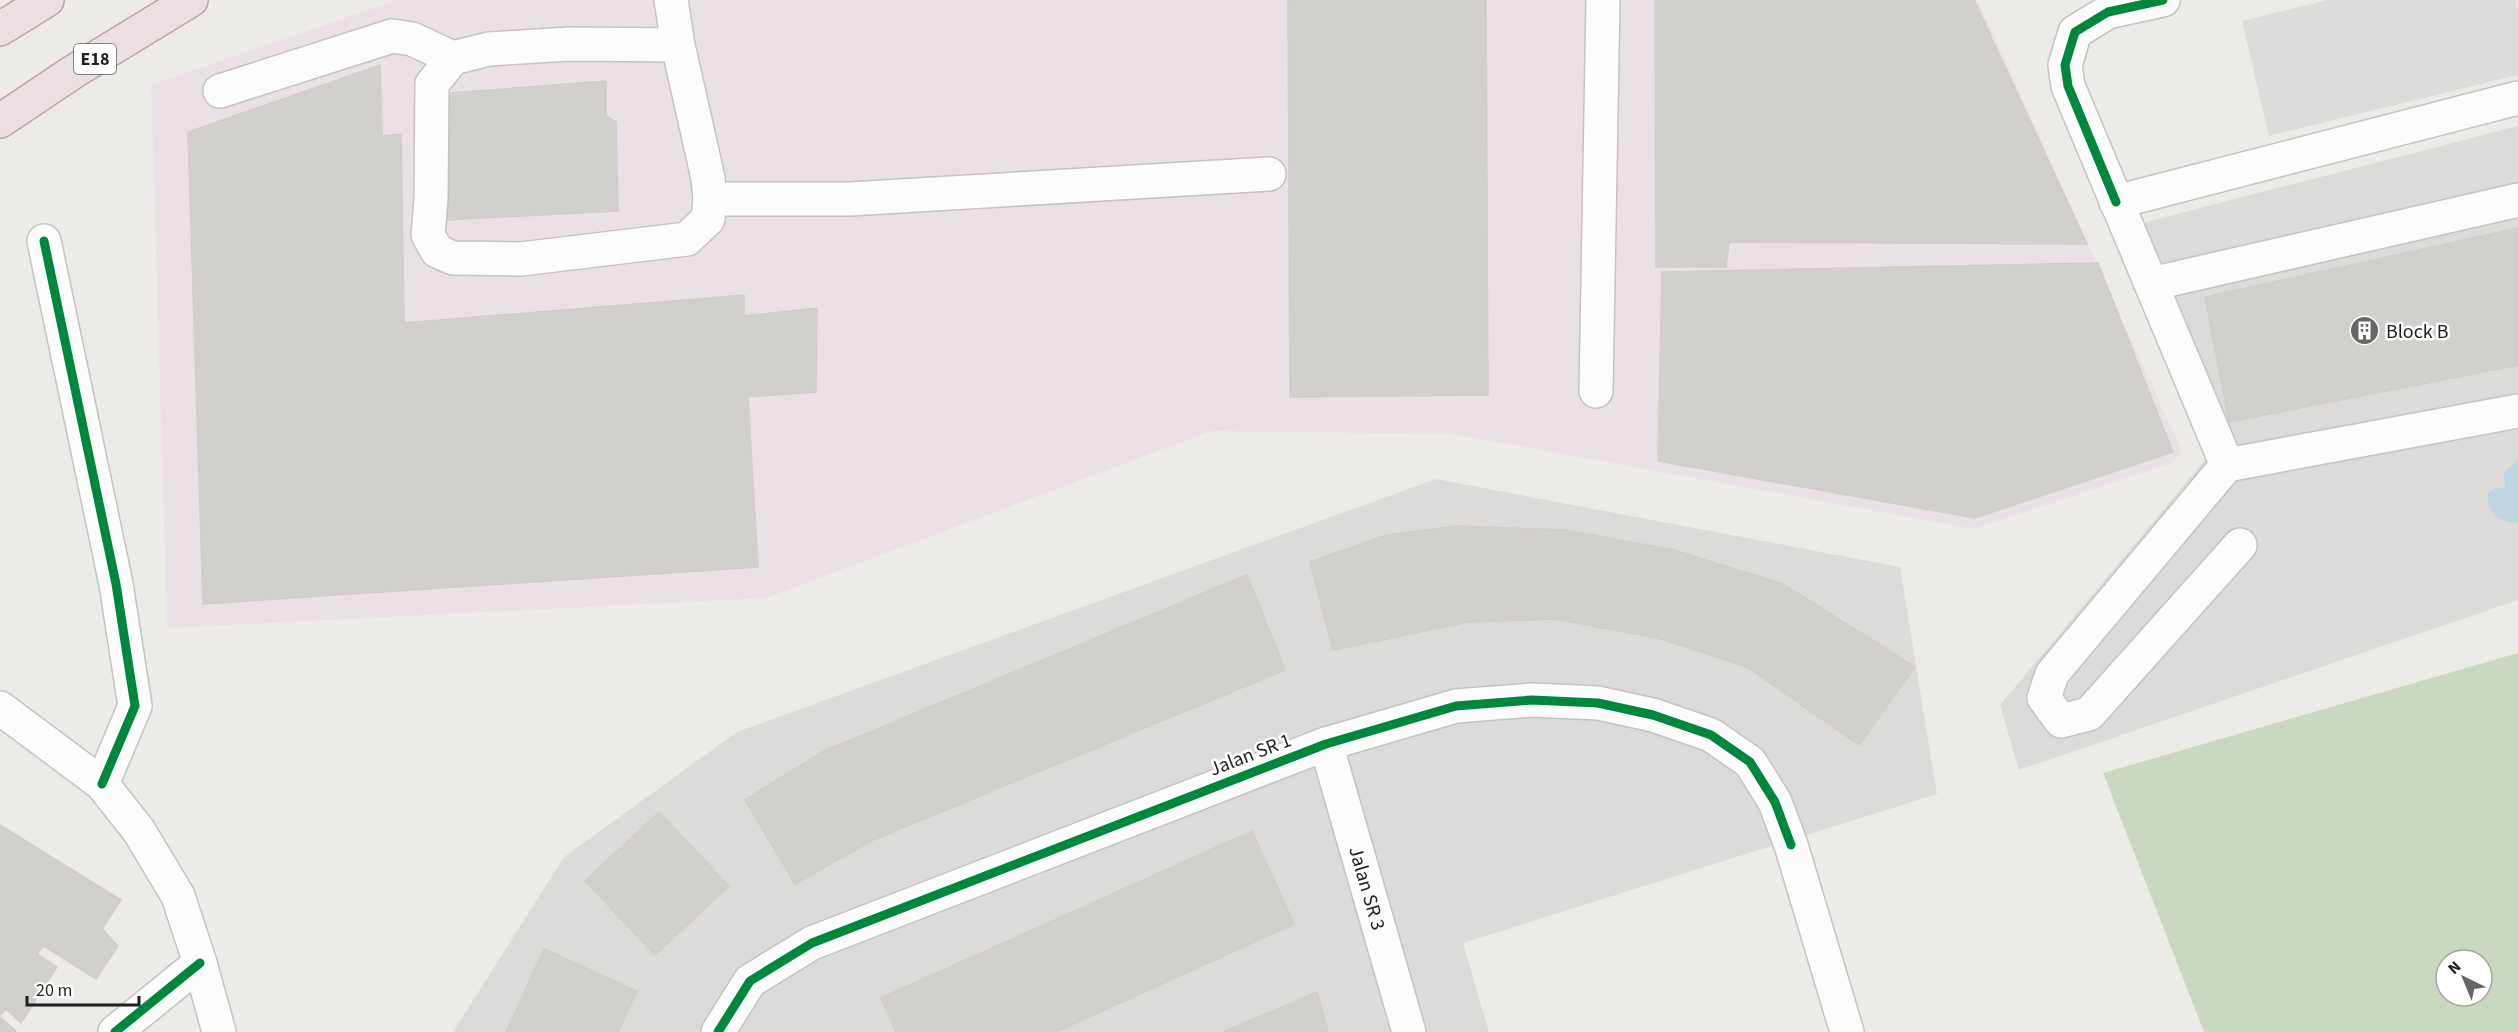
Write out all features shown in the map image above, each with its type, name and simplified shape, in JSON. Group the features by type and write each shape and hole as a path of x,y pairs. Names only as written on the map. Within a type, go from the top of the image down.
{"highway":[{"path":"0,29 46,0"},
{"name":"E18","path":"0,121 73,72 191,0"}],"street":[{"path":"453,58 432,84 431,199 428,235 438,251 453,258 521,259 687,238 708,219 710,198 708,178 670,0"},
{"path":"1596,391 1603,0"},
{"path":"2163,0 2108,12 2075,32 2065,65 2068,86 2227,465"},
{"path":"220,92 392,36 412,39 453,58 500,48 569,44 678,45"},
{"path":"2116,202 2518,98"},
{"path":"710,198 850,199 1269,174"},
{"path":"2151,284 2518,200"},
{"path":"44,241 116,584 135,706 102,784"},
{"path":"2240,545 2089,714 2061,721 2044,698 2052,674 2227,465 2518,411"},
{"name":"Jalan SR 1","path":"718,1032 750,981 812,944 1326,744 1456,706 1532,700 1598,703 1653,715 1711,735 1750,762 1775,802 1791,845 1847,1032"},
{"path":"0,708 102,784 139,831 178,896 219,1032"},
{"name":"Jalan SR 3","path":"1326,744 1408,1032"},
{"path":"115,1032 200,963"}],"shaded area":[{"path":"397,0 1978,0 2182,452 2172,463 1974,529 1452,434 1211,431 766,598 167,628 151,85"},
{"path":"2328,0 2516,0 2518,75 2269,136 2242,21"},
{"path":"2518,126 2518,600 2019,770 2000,705 2209,455 2119,229"},
{"path":"1436,479 1900,567 1937,794 1463,943 1489,1032 453,1032 564,857 737,732"}],"green space":[{"path":"2518,653 2518,1032 2204,1032 2103,773"}],"water":[{"path":"2518,459 2518,523 2505,521 2496,516 2492,512 2487,494 2497,487 2505,489 2504,473"}],"building":[{"path":"1288,0 1486,0 1488,395 1290,397"},
{"path":"1655,0 1974,0 2087,244 1729,242 1726,267 1656,267"},
{"path":"380,65 382,136 401,134 404,323 744,295 744,316 817,308 816,392 748,397 758,567 203,604 188,132"},
{"path":"606,81 606,116 616,122 618,211 445,220 438,94"},
{"name":"Block B","path":"2518,228 2518,365 2229,422 2205,297"},
{"path":"2098,263 2173,452 1975,518 1658,461 1662,272"},
{"path":"1457,526 1565,530 1674,550 1783,584 1915,667 1859,745 1747,667 1658,638 1555,619 1468,622 1333,650 1310,562 1387,535"},
{"path":"1247,575 1285,670 871,841 795,884 745,800 822,752"},
{"path":"659,812 729,886 655,955 585,881"},
{"path":"0,825 121,900 102,929 118,946 96,979 44,946 37,954 57,967 21,1023 6,1009 0,1015"},
{"path":"1252,831 1294,924 1056,1032 896,1032 881,998"},
{"path":"544,949 637,991 618,1032 506,1032"},
{"path":"1317,992 1328,1032 1223,1032"},
{"path":"0,1017 16,1031 0,1032"}],"cycle path":[{"path":"2116,202 2068,86 2065,65 2075,32 2108,12 2163,0"},
{"path":"44,241 116,584 135,706 102,784"},
{"path":"718,1032 750,981 812,943 1326,744 1456,706 1532,700 1598,703 1653,715 1711,735 1750,762 1775,802 1791,845"},
{"path":"115,1032 200,963"}],"place":[{"name":"Block B","path":"2365,331"}]}
